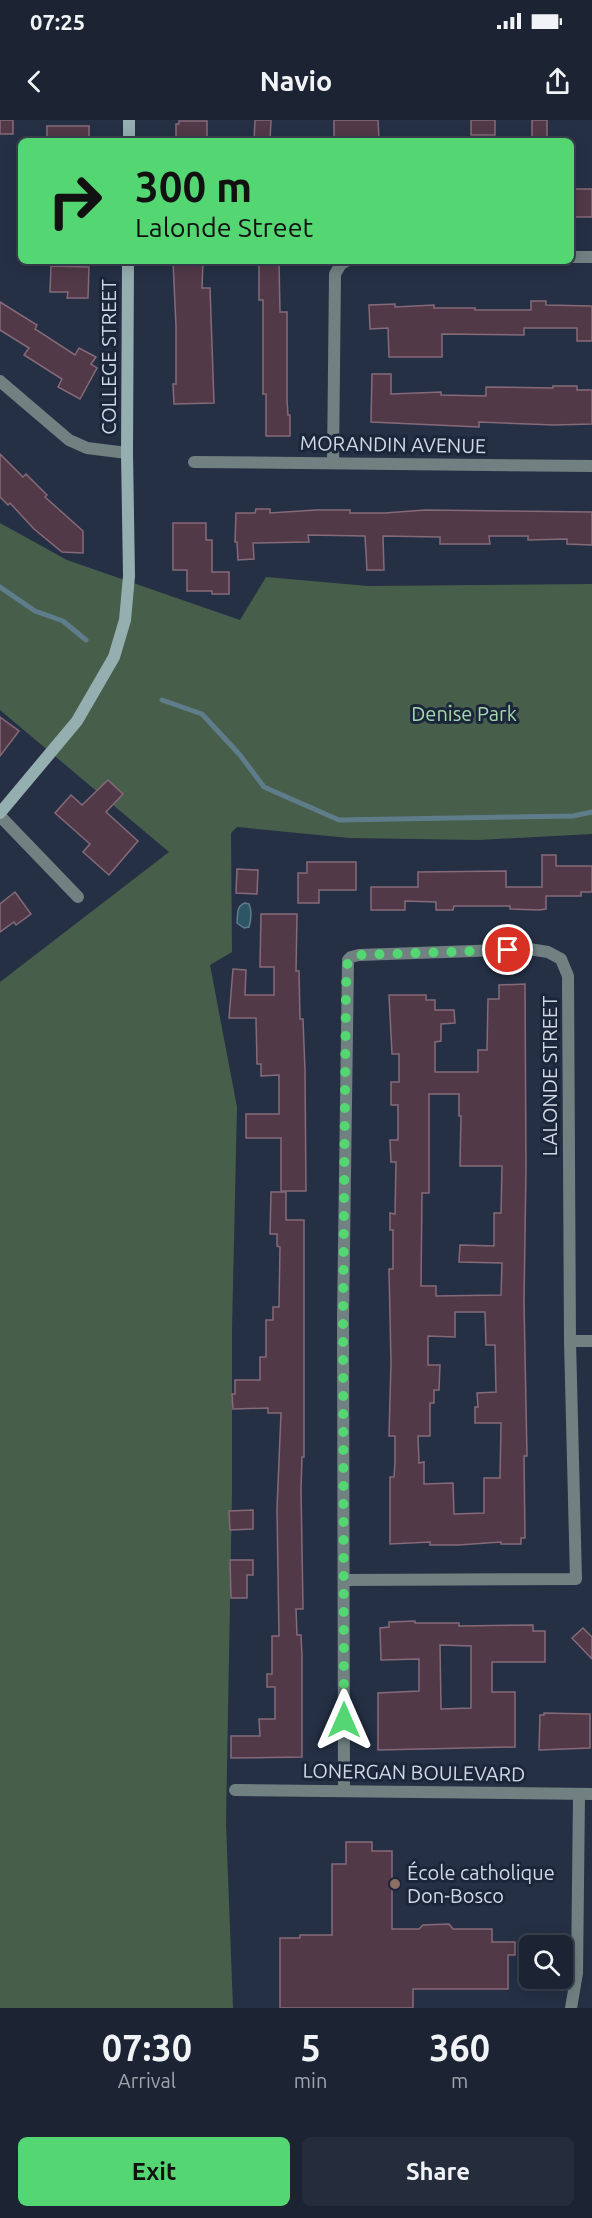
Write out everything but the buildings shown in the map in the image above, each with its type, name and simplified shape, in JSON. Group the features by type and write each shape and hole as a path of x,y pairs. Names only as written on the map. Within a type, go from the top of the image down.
{"street":[{"path":"129,120 129,138"},
{"path":"574,257 592,257"},
{"name":"COLLEGE STREET","path":"0,815 77,721 114,657 125,620 129,576 126,453 128,264"},
{"path":"333,462 335,274 341,264"},
{"path":"0,381 69,440 87,448 126,453"},
{"name":"MORANDIN AVENUE","path":"194,462 592,466"},
{"path":"0,815 78,897"},
{"name":"LALONDE STREET","path":"344,1790 345,1010 348,960 351,957 529,949 548,952 561,959 568,976 570,1341"},
{"path":"344,1580 576,1579 570,1341 592,1341"},
{"name":"LONERGAN BOULEVARD","path":"235,1790 586,1795"},
{"path":"571,2008 577,1973 586,1795"}],"green space":[{"name":"Denise Park","path":"0,523 67,560 240,620 266,577 368,586 592,584 592,834 478,840 349,838 237,827 231,833 232,952 210,965 237,1107 226,1823 233,2008 0,2008 0,982 169,852 0,710"}],"water":[{"path":"245,903 249,904 251,915 249,927 244,928 237,923 239,908"}],"waterway":[{"path":"0,587 35,611 63,621 86,640"},
{"path":"162,700 202,714 240,755 264,787 339,820 573,816 592,812"}],"place":[{"name":"École catholique Don-Bosco","path":"395,1884"}],"route":[{"path":"344,1720 343,1318 348,960 359,955 508,950"}]}
